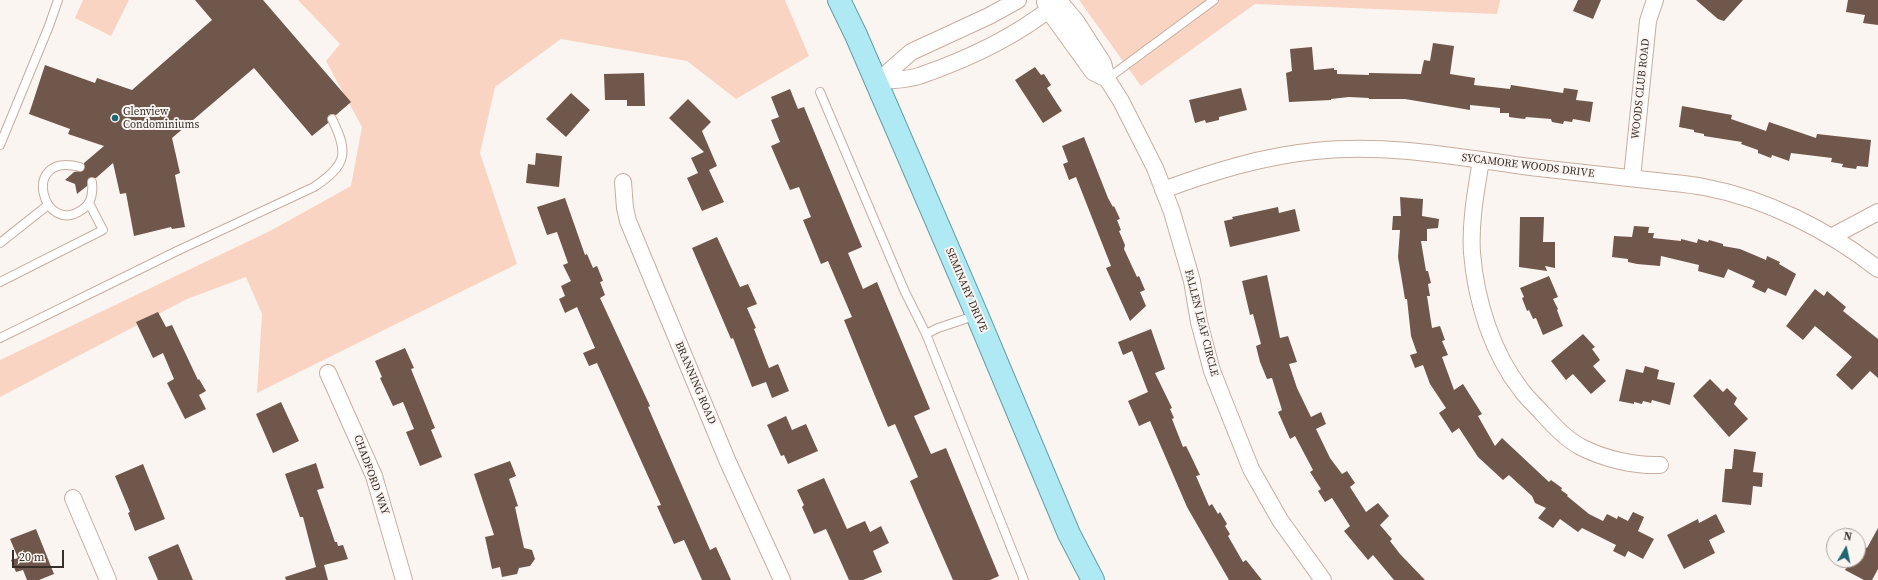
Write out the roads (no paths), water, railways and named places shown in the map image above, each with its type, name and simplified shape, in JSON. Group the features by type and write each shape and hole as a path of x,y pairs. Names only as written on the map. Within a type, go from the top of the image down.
{"main road":[{"name":"SEMINARY DRIVE","path":"839,0 877,82 1069,534 1093,580"}],"street":[{"path":"877,82 912,52 975,24 1018,0"},
{"name":"WOODS CLUB ROAD","path":"1632,178 1648,21 1654,0"},
{"path":"877,82 918,76 968,56 1000,40 1054,2"},
{"name":"FALLEN LEAF CIRCLE","path":"1054,2 1076,21 1103,63 1107,79 1121,101 1155,168 1172,212 1192,281 1199,322 1212,371 1226,410 1251,469 1280,520 1324,580"},
{"name":"SYCAMORE WOODS DRIVE","path":"1163,190 1234,167 1275,156 1356,148 1399,149 1703,186 1731,193 1793,216 1855,251 1878,269"},
{"path":"1481,160 1473,210 1473,260 1480,304 1489,331 1504,362 1522,391 1559,431 1580,447 1613,459 1648,466 1660,465"},
{"name":"BRANNING ROAD","path":"623,182 625,208 628,221 728,462 782,580"},
{"path":"1832,237 1878,212"},
{"name":"CHADFORD WAY","path":"328,373 374,476 404,580"},
{"path":"73,498 108,580"}],"lane":[{"path":"0,145 58,0"},
{"path":"1107,79 1214,0"},
{"path":"820,92 905,292 926,334 1024,580"},
{"path":"0,338 176,251 314,187 332,175 342,160 342,140 332,119"},
{"path":"80,167 62,165 54,168 48,174 42,189 44,198 48,205 54,210 69,214 84,209 92,196 92,182"},
{"path":"0,282 103,230 89,203"},
{"path":"0,243 48,205"},
{"path":"926,334 938,328 977,315"}],"place":[{"name":"Glenview Condominiums","path":"115,118"}]}
